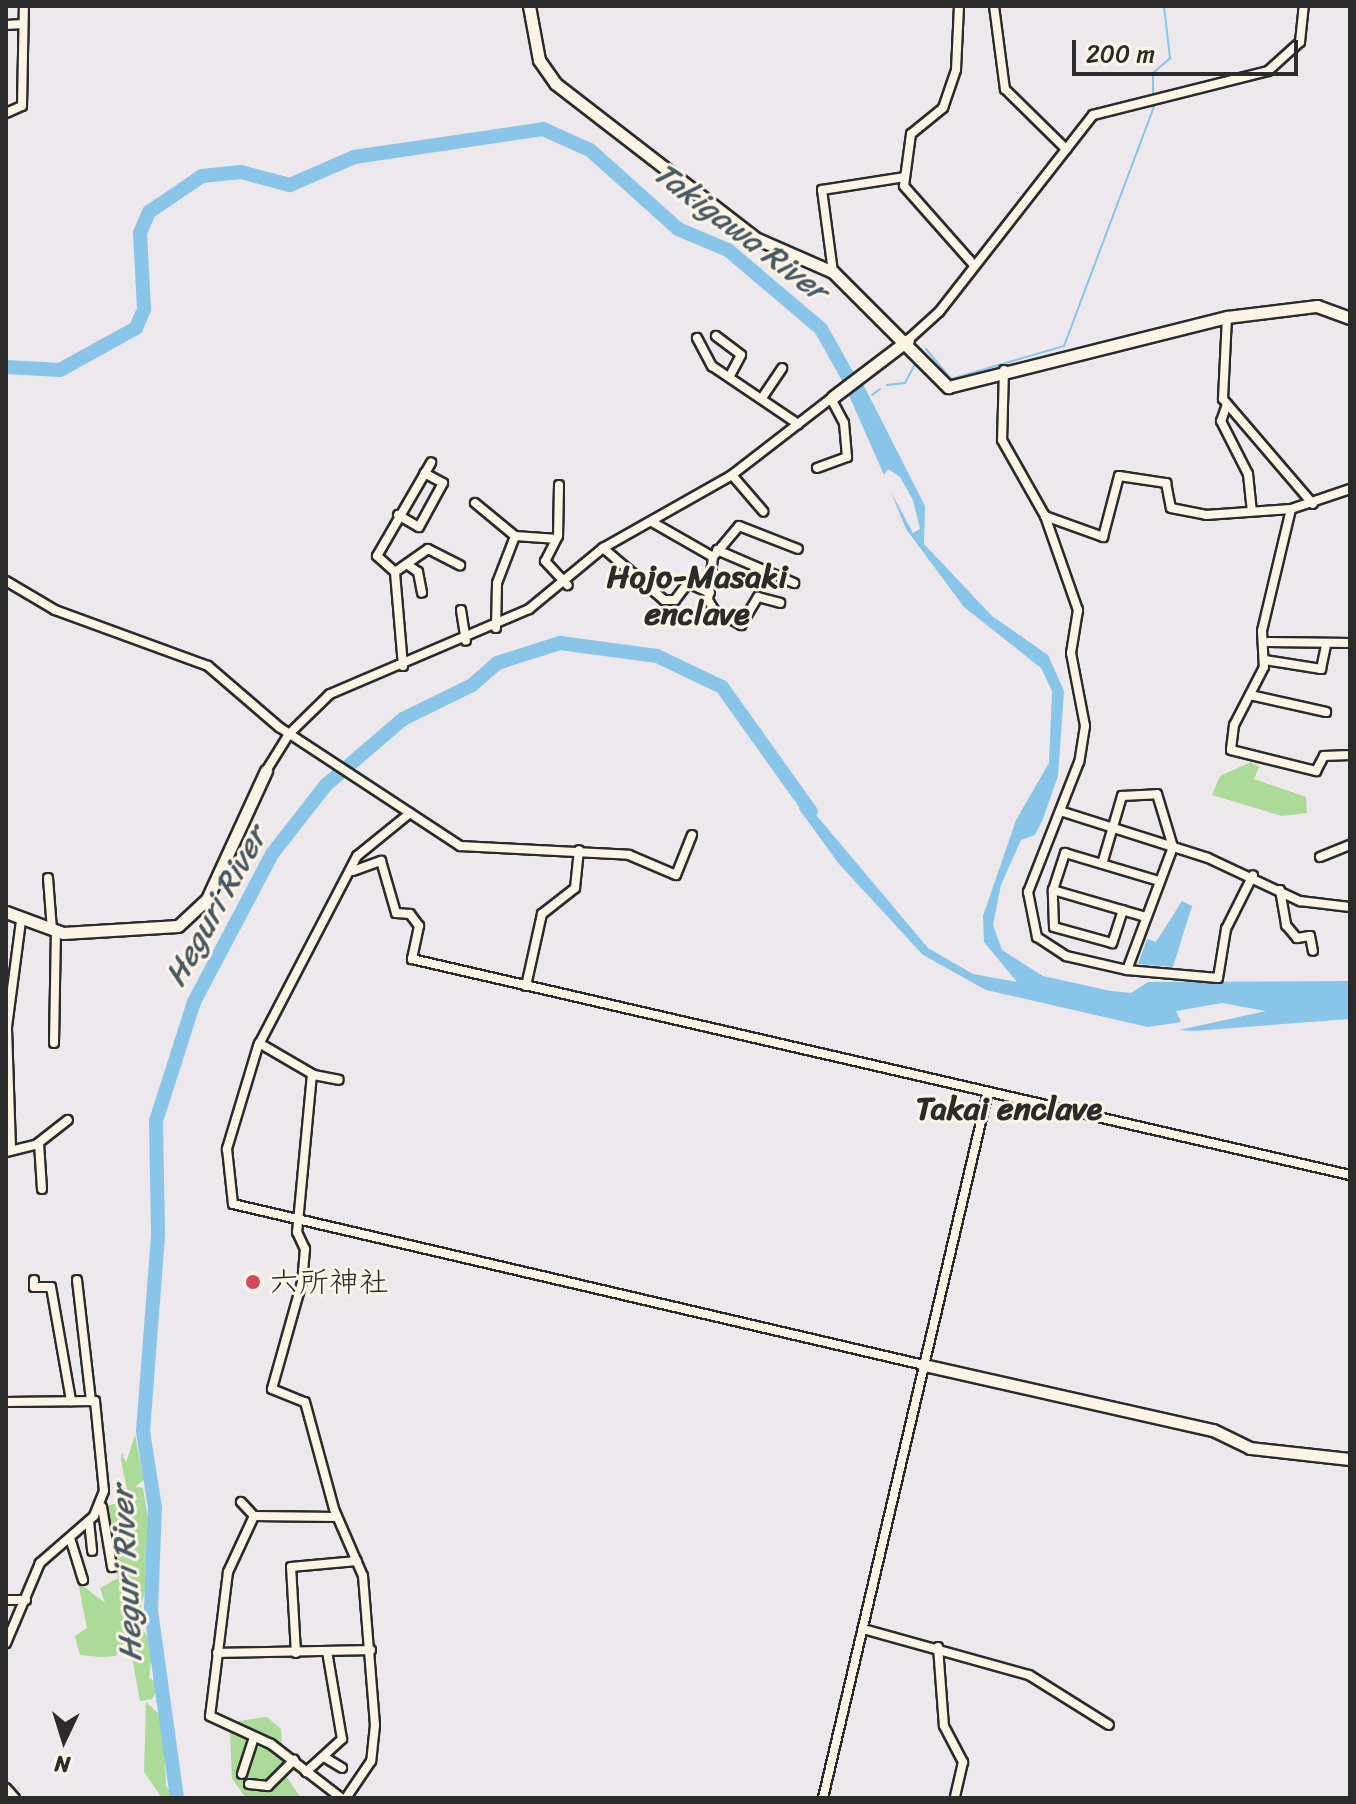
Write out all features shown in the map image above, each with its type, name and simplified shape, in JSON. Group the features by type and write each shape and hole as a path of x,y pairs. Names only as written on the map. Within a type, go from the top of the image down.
{"street":[{"path":"6,113 22,106 24,6"},
{"path":"529,6 539,60 556,84 755,238 833,272 908,340 948,387 1004,370 1227,317 1317,306 1350,318"},
{"path":"959,6 956,70 943,108 911,134 904,186 946,241 974,265"},
{"path":"994,6 1005,89 1066,149"},
{"path":"6,912 54,931 156,931 188,919 207,899 266,771 289,734 330,694 496,628 567,585 603,548 732,475 908,340 974,265 1066,149 1107,107 1274,68 1300,42 1304,6"},
{"path":"6,25 23,24"},
{"path":"833,272 822,190 871,177 905,177"},
{"path":"1227,317 1218,387 1227,404 1313,504"},
{"path":"716,336 741,355 730,376"},
{"path":"697,338 712,366 798,424"},
{"path":"762,398 782,368"},
{"path":"1004,370 1002,440 1045,516 1078,610 1071,653 1085,726 1060,811 1028,892 1037,937 1066,956 1127,970 1218,978 1226,929 1253,875"},
{"path":"817,468 847,459 844,423 832,398"},
{"path":"1227,404 1221,421 1248,474 1252,510"},
{"path":"403,666 395,572 377,556 398,515 431,463"},
{"path":"398,515 419,527 443,483 424,473"},
{"path":"732,475 763,511"},
{"path":"1045,516 1103,537 1119,476 1166,483 1174,510 1291,509 1350,489"},
{"path":"559,485 555,539 545,561 567,585"},
{"path":"475,503 515,536 555,539"},
{"path":"1291,509 1262,631 1268,642 1265,660 1231,750 1316,771 1324,756 1350,755"},
{"path":"652,522 715,553 794,583"},
{"path":"780,603 758,597 741,625 711,607 715,553 739,526 798,549"},
{"path":"496,628 497,583 515,536"},
{"path":"603,548 664,600 675,600 688,583 710,593"},
{"path":"395,572 428,549 460,565"},
{"path":"408,565 418,572 422,593"},
{"path":"6,581 55,610 208,666 289,734 460,846 629,855 676,875 692,835"},
{"path":"461,610 466,641"},
{"path":"1268,642 1326,646 1350,643"},
{"path":"1265,660 1321,669 1326,646"},
{"path":"1250,695 1326,712"},
{"path":"1102,864 1122,796 1157,794 1173,847 1127,970"},
{"path":"1060,811 1253,875 1300,901 1350,907"},
{"path":"410,813 357,856 353,871 259,1043 227,1149 233,1204 1213,1430 1250,1448 1350,1459"},
{"path":"1320,857 1350,845"},
{"path":"526,986 542,914 575,888 579,850"},
{"path":"1123,910 1112,943 1054,927 1053,890 1065,853 1159,881"},
{"path":"353,871 381,861 396,913 410,914 419,926 412,959 1350,1175"},
{"path":"48,878 54,931 54,1043"},
{"path":"1053,890 1146,917"},
{"path":"1280,890 1286,925 1297,938 1310,936 1313,951"},
{"path":"21,920 7,1027 9,1150 39,1143 68,1120"},
{"path":"259,1043 312,1074 339,1080"},
{"path":"254,1516 228,1572 210,1716 294,1760 330,1796 344,1798 371,1761 371,1650 357,1561 337,1517 305,1402 272,1389 302,1282 298,1217 312,1074"},
{"path":"823,1798 988,1092"},
{"path":"39,1143 42,1189"},
{"path":"34,1280 34,1287 51,1287 71,1401"},
{"path":"77,1280 102,1507 112,1567"},
{"path":"6,1402 91,1401"},
{"path":"241,1502 254,1516 337,1517"},
{"path":"6,1643 44,1556 70,1538 102,1507"},
{"path":"89,1521 92,1551"},
{"path":"70,1538 83,1580"},
{"path":"296,1653 291,1567 357,1561"},
{"path":"6,1600 26,1600"},
{"path":"863,1629 938,1647 1029,1675 1109,1725"},
{"path":"938,1647 944,1726 963,1762 955,1798"},
{"path":"217,1653 371,1650"},
{"path":"306,1772 324,1757 343,1732 327,1651"},
{"path":"242,1774 254,1737"},
{"path":"324,1757 342,1768"},
{"path":"249,1784 268,1786 294,1760"},
{"path":"6,1790 15,1798"}],"green space":[{"path":"1251,762 1259,767 1254,779 1306,797 1307,813 1282,816 1212,795 1220,776"},
{"path":"135,1435 144,1480 135,1487 143,1488 154,1556 137,1622 153,1644 149,1678 160,1684 152,1699 140,1701 128,1635 116,1656 101,1657 80,1655 75,1636 87,1628 78,1582 105,1603 100,1588 118,1578 105,1506 138,1499 128,1495 121,1460 122,1452 126,1463"},
{"path":"146,1702 163,1718 166,1786 175,1798 162,1798 144,1772"},
{"path":"267,1717 281,1729 284,1773 301,1798 246,1798 232,1779 230,1734 239,1721"}],"water":[{"path":"861,380 925,506 924,544 992,616 1048,655 1064,691 1058,776 1035,835 1021,840 1001,885 993,925 1002,950 1043,976 1131,993 1148,982 1350,981 1350,1019 1179,1030 1266,1011 1222,1003 1176,1011 1181,1022 1148,1027 986,990 923,955 839,864 799,809 801,797 928,948 973,974 1017,982 984,942 983,916 1016,820 1049,763 1052,691 1041,668 964,607 906,529 891,492 913,533 920,529 913,500 900,477 888,469 884,475 847,391"},
{"path":"1182,901 1192,906 1173,967 1138,964 1147,939 1156,942"}],"waterway":[{"path":"1153,95 1153,73 1170,58 1164,6"},
{"path":"926,349 951,379 1064,346 1155,104"},
{"name":"Takigawa River","path":"6,367 60,370 136,328 144,309 140,233 149,212 202,176 241,172 290,185 354,157 543,129 590,150 678,229 728,250 821,329 857,393"},
{"path":"887,385 905,383 916,362"},
{"path":"872,395 880,389"},
{"name":"Heguri River","path":"177,1798 151,1610 155,1508 143,1431 158,1234 156,1121 194,1002 272,854 326,785 403,719 472,685 497,663 560,643 657,656 722,687 811,812"}],"place":[{"name":"六所神社","path":"253,1282"}],"district":[{"name":"Hojo-Masaki enclave","path":"697,596"},
{"name":"Takai enclave","path":"1009,1109"}]}
